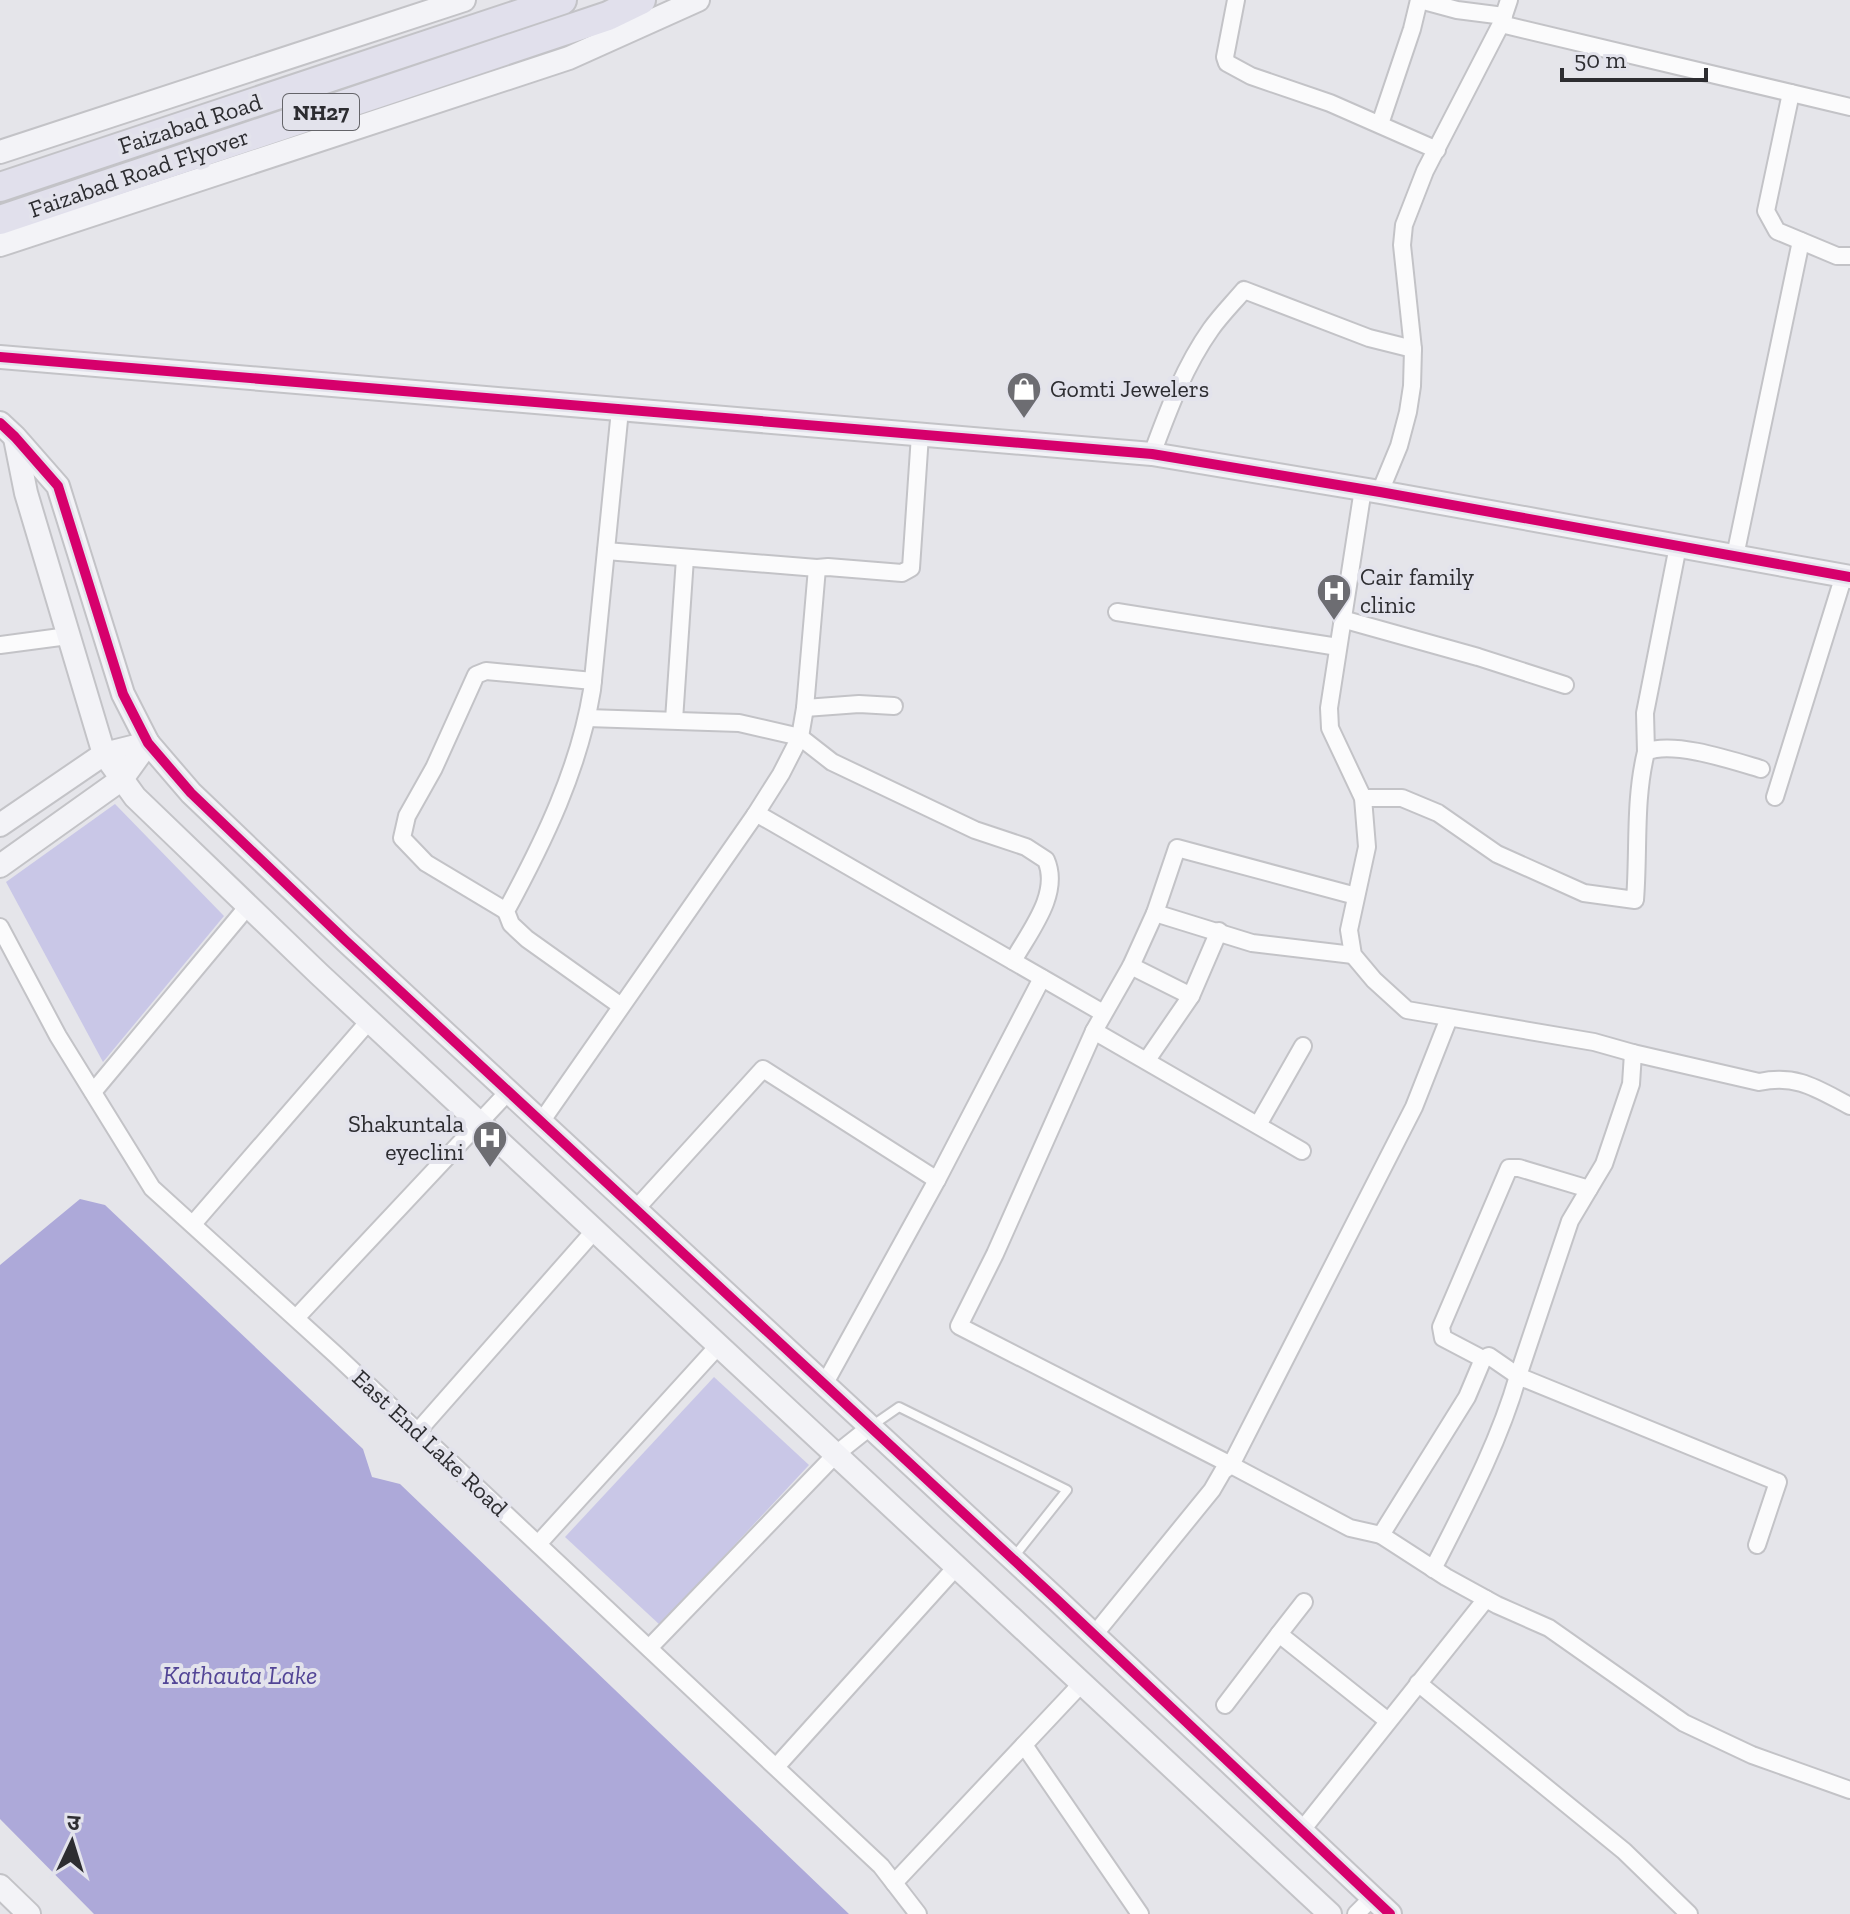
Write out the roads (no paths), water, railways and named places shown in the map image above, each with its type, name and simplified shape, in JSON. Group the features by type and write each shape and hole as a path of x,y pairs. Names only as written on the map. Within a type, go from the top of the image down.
{"highway":[{"name":"Faizabad Road","path":"0,187 562,0"},
{"name":"Faizabad Road Flyover","path":"0,220 608,16 641,0"}],"street":[{"path":"0,152 434,4 464,0"},
{"path":"0,245 569,58 698,0"},
{"path":"1236,0 1225,57 1227,63 1251,76 1330,103 1437,150"},
{"path":"1380,124 1419,0 1457,10 1505,14 1850,107"},
{"path":"434,4 457,35"},
{"path":"1505,14 1425,171 1404,225 1402,245 1413,349 1408,412 1399,446 1372,491 1342,619 1329,708 1330,728 1363,798 1367,847 1349,930 1353,955 1374,980 1407,1010 1594,1042 1759,1082 1791,1080 1810,1085 1850,1106"},
{"path":"1791,93 1766,211 1777,231 1837,256 1850,256"},
{"path":"1735,556 1801,241"},
{"path":"1152,454 1171,403 1194,356 1211,328 1244,290 1369,338 1413,349"},
{"path":"0,357 1152,454 1847,576 1775,797"},
{"path":"506,911 572,774 587,718 620,410"},
{"path":"8,430 104,754 135,797 369,1021 1330,1914"},
{"path":"8,430 58,486 123,694 148,743 202,803 1390,1914"},
{"path":"606,551 902,573 911,568 920,435"},
{"path":"1363,798 1402,798 1438,813 1497,854 1584,893 1635,900 1639,860 1639,781 1646,752 1645,713 1678,546"},
{"path":"674,720 685,558"},
{"path":"541,1122 755,815 800,737 817,568"},
{"path":"1117,612 1338,647"},
{"path":"1342,619 1565,685"},
{"path":"0,645 68,636"},
{"path":"593,681 486,671 476,675 434,768 407,816 402,838 426,863 506,911 511,924 527,939 621,1006"},
{"path":"805,708 859,704 894,706"},
{"path":"587,718 739,723 800,737 832,762 975,830 1026,847 1046,860 1050,883 1044,907 1013,961"},
{"path":"0,825 104,754 148,743"},
{"path":"0,866 122,779 148,743"},
{"path":"1646,752 1656,748 1698,752 1761,769"},
{"path":"755,815 773,822 1103,1013"},
{"path":"1356,896 1177,848 1155,913 1131,966 1094,1031 995,1254 959,1326 1350,1528 1381,1535 1486,1599 1549,1628 1684,1723 1752,1755 1850,1790"},
{"path":"93,1092 248,906"},
{"path":"1155,913 1252,943 1353,955"},
{"name":"East End Lake Road","path":"0,927 58,1036 152,1188 418,1431 881,1866 918,1914"},
{"path":"1147,1060 1191,996 1219,931"},
{"path":"1131,966 1191,996"},
{"path":"824,1385 937,1180 1042,978"},
{"path":"1094,1635 1212,1490 1223,1471 1231,1465 1414,1107 1449,1018"},
{"path":"193,1224 369,1021"},
{"path":"1094,1031 1302,1151"},
{"path":"1258,1125 1303,1046"},
{"path":"1433,1569 1509,1409 1570,1221 1604,1164 1631,1084 1633,1053"},
{"path":"635,1210 763,1069 937,1180"},
{"path":"296,1318 508,1092"},
{"path":"1483,1359 1443,1338 1441,1327 1509,1168 1519,1168 1589,1189"},
{"path":"418,1431 595,1230"},
{"path":"538,1544 719,1345"},
{"path":"1381,1535 1452,1424 1483,1359 1489,1356 1518,1376 1778,1482 1757,1545"},
{"path":"649,1648 836,1454 870,1427"},
{"path":"776,1767 957,1566"},
{"path":"1302,1830 1486,1599"},
{"path":"1225,1705 1304,1602"},
{"path":"1279,1634 1388,1721"},
{"path":"894,1883 1083,1682"},
{"path":"1418,1683 1624,1851 1689,1914"},
{"path":"1024,1745 1140,1914"},
{"path":"0,1886 29,1914"},
{"path":"1356,1914 1373,1897"}],"lane":[{"path":"870,1427 899,1407 1067,1490 1012,1559"}],"water":[{"name":"Kathauta Lake","path":"80,1199 105,1205 363,1449 372,1477 400,1484 849,1914 94,1914 0,1819 0,1265"}],"place":[{"name":"Gomti Jewelers","path":"1024,420"},
{"name":"Cair family clinic","path":"1334,622"},
{"name":"Shakuntala eyeclini","path":"490,1169"}]}
